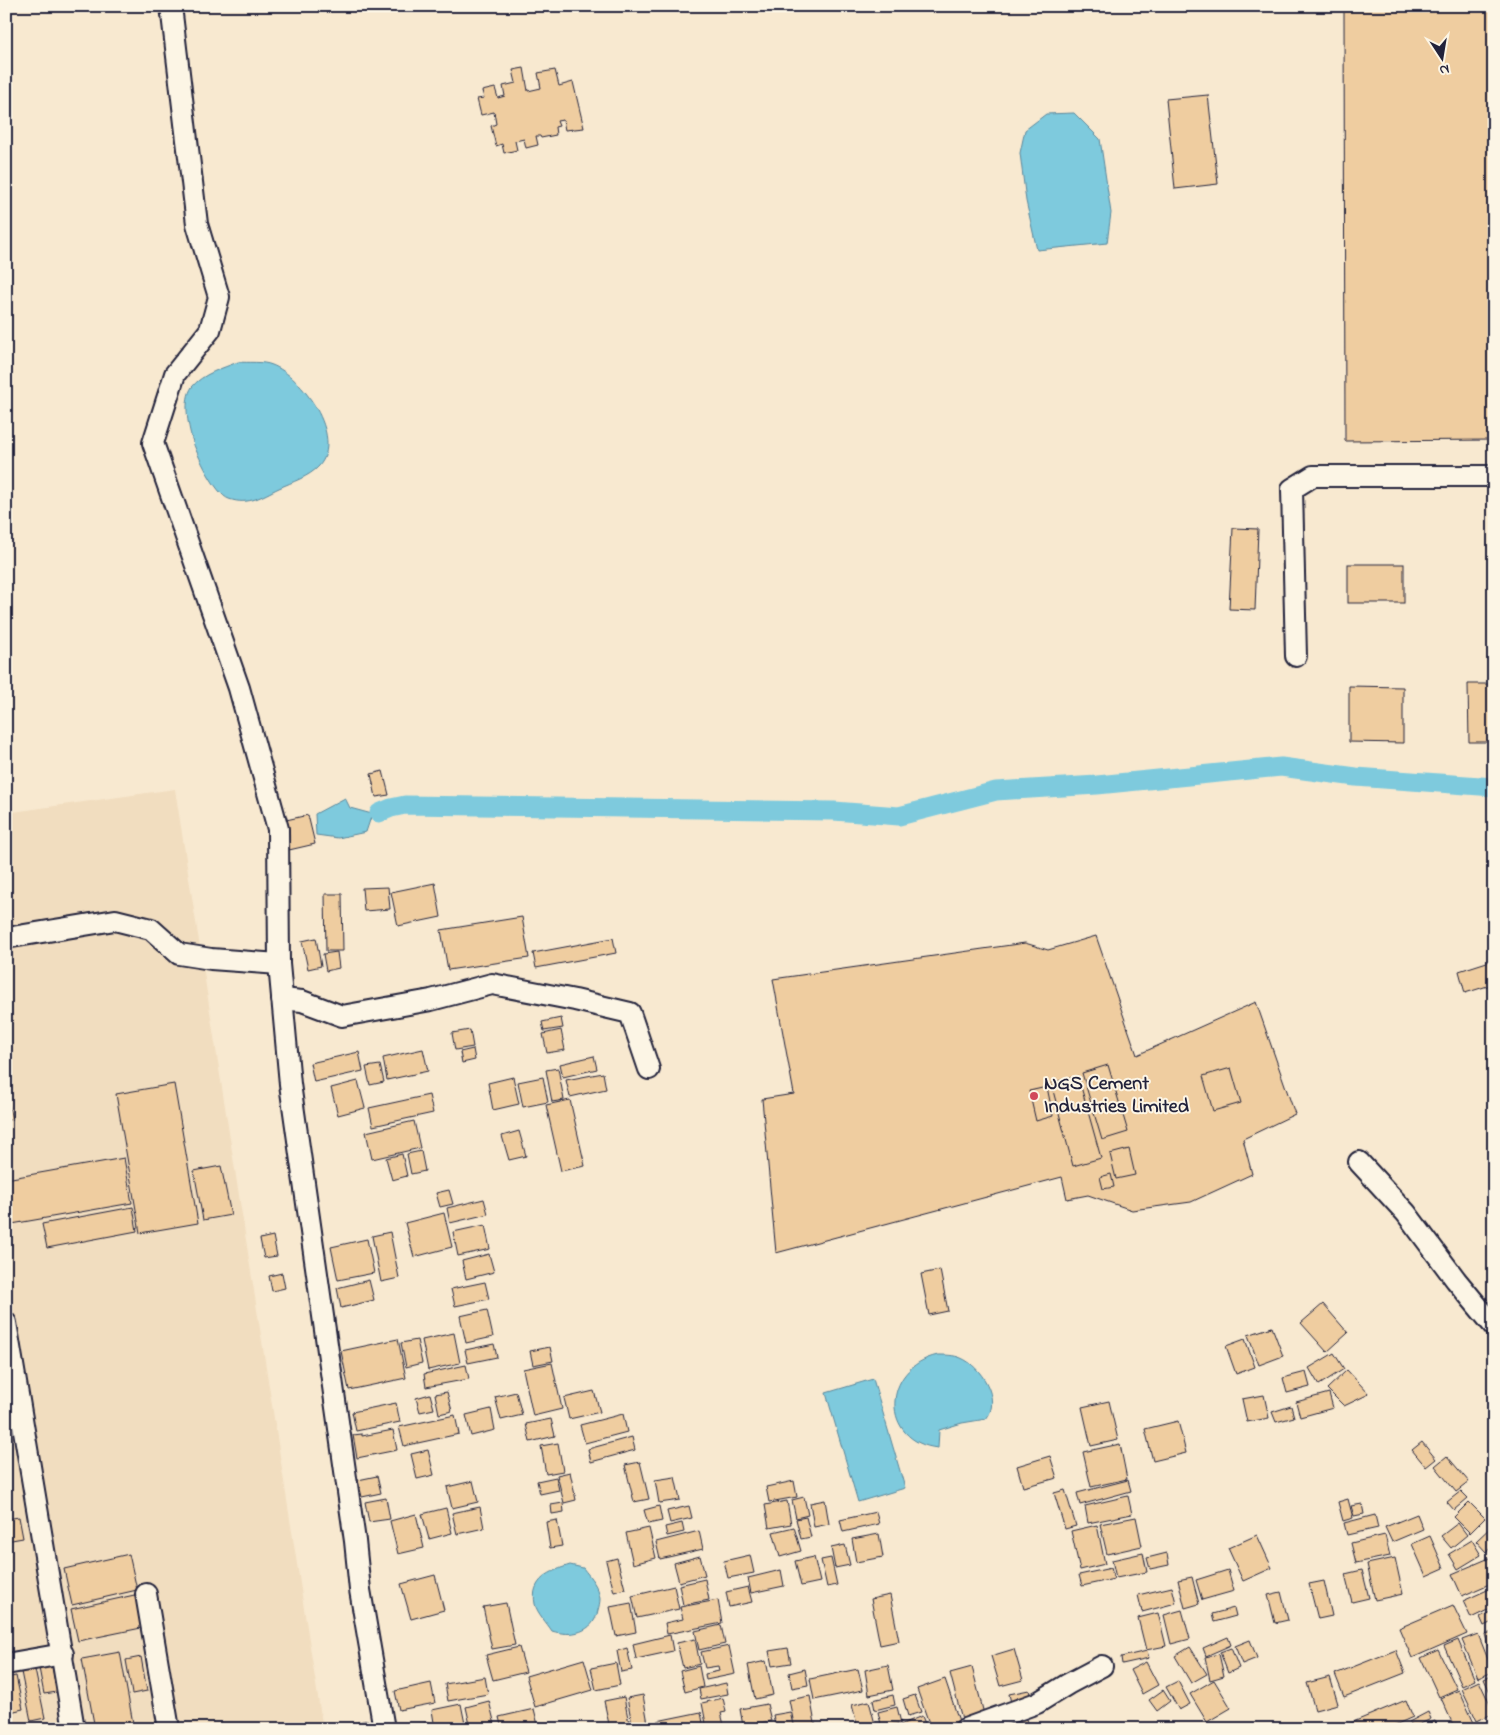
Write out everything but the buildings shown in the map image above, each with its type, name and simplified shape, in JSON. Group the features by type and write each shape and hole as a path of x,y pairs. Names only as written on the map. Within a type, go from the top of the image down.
{"street":[{"path":"171,6 197,224 219,297 210,330 175,374 153,443 239,688 278,829 279,964 290,1084 355,1541 360,1590 384,1729"},
{"path":"1296,656 1292,489 1313,476 1494,476"},
{"path":"6,938 115,920 151,929 179,954 211,959 279,964"},
{"path":"282,999 302,1001 342,1016 431,1000 492,984 557,996 630,1014 648,1069"},
{"path":"1358,1162 1406,1212 1456,1280 1494,1326"},
{"path":"6,1323 12,1392 63,1654 74,1729"},
{"path":"146,1594 169,1729"},
{"path":"6,1664 63,1654"},
{"path":"965,1729 1037,1703 1102,1666"}],"shaded area":[{"path":"175,789 323,1729 6,1729 6,813"}],"water":[{"path":"1074,113 1100,139 1111,213 1107,243 1037,250 1026,201 1020,153 1025,130 1046,114"},
{"path":"238,362 272,365 284,371 296,381 316,409 323,424 327,440 326,454 319,466 300,479 249,501 229,499 218,490 194,445 187,413 189,392 196,382 213,372"},
{"path":"345,798 350,808 372,814 366,832 338,838 316,835 315,814"},
{"path":"938,1355 958,1357 976,1368 987,1384 992,1403 986,1419 962,1423 939,1430 938,1448 919,1443 906,1433 897,1419 895,1404 898,1388 906,1374 919,1362"},
{"path":"873,1379 905,1488 858,1502 826,1393"},
{"path":"570,1565 583,1568 598,1590 600,1603 596,1618 587,1628 574,1633 559,1633 552,1631 540,1614 535,1604 534,1595 539,1582 544,1577 549,1573"}],"waterway":[{"path":"379,813 405,805 834,811 899,816 996,791 1097,785 1281,767 1356,777 1494,787"}],"place":[{"name":"NGS Cement Industries Limited","path":"1034,1096"}]}
